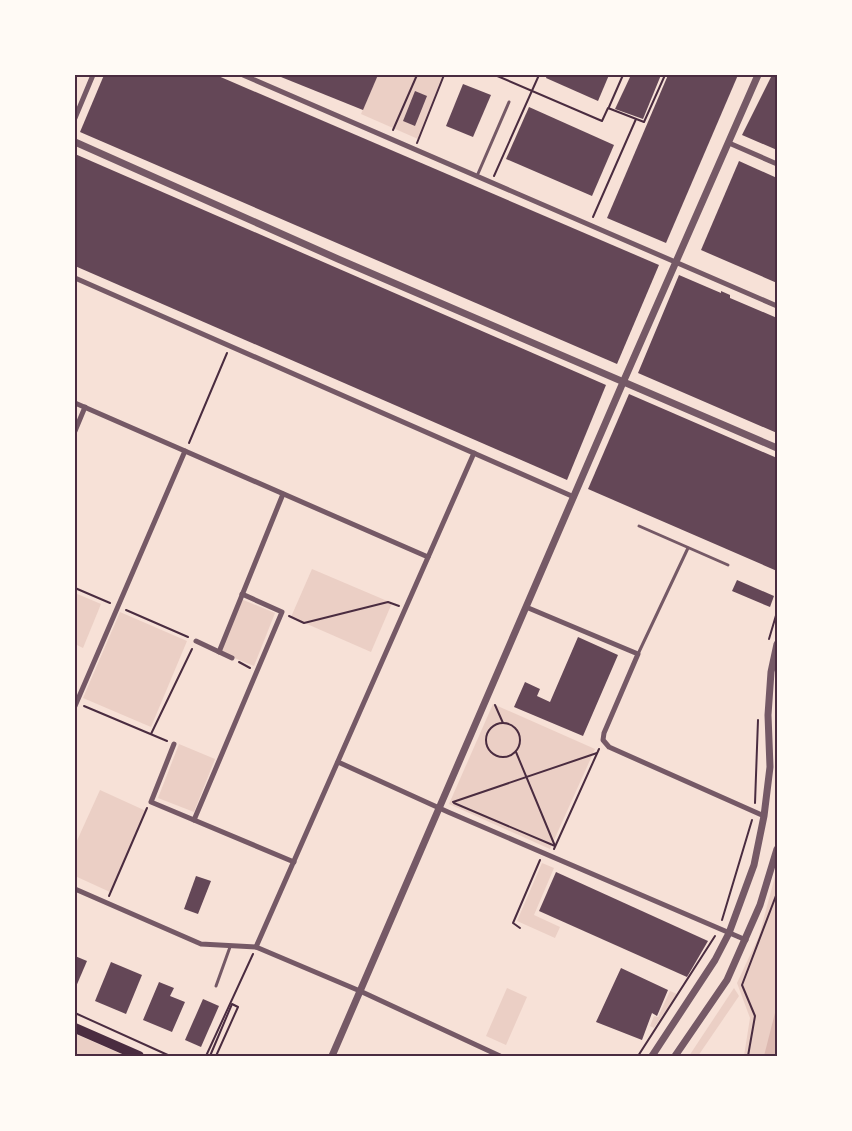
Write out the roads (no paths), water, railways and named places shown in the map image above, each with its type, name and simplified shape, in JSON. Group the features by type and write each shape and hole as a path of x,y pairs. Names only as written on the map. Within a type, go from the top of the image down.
{"highway":[{"path":"75,1028 139,1056"}],"street":[{"path":"75,118 93,75"},
{"path":"243,75 777,306"},
{"path":"332,1056 758,75"},
{"path":"75,142 338,259 777,448"},
{"path":"729,143 777,164"},
{"path":"75,278 574,497"},
{"path":"75,403 428,557"},
{"path":"75,431 85,407"},
{"path":"76,703 185,451"},
{"path":"256,947 474,453"},
{"path":"219,652 283,494"},
{"path":"194,820 282,612 242,594"},
{"path":"526,607 638,654 604,733 603,740 609,747 764,816"},
{"path":"196,641 232,658"},
{"path":"652,1056 715,960 729,933 754,865 764,816 770,767 768,715 771,672 777,644"},
{"path":"174,744 150,802 294,862"},
{"path":"338,762 439,808 746,940"},
{"path":"675,1056 727,980 746,940 763,897 777,849"},
{"path":"75,889 201,944 256,947 360,991 500,1056"}],"lane":[{"path":"477,177 509,102"},
{"path":"639,526 728,565"},
{"path":"638,654 688,548"},
{"path":"216,986 230,946"}]}
